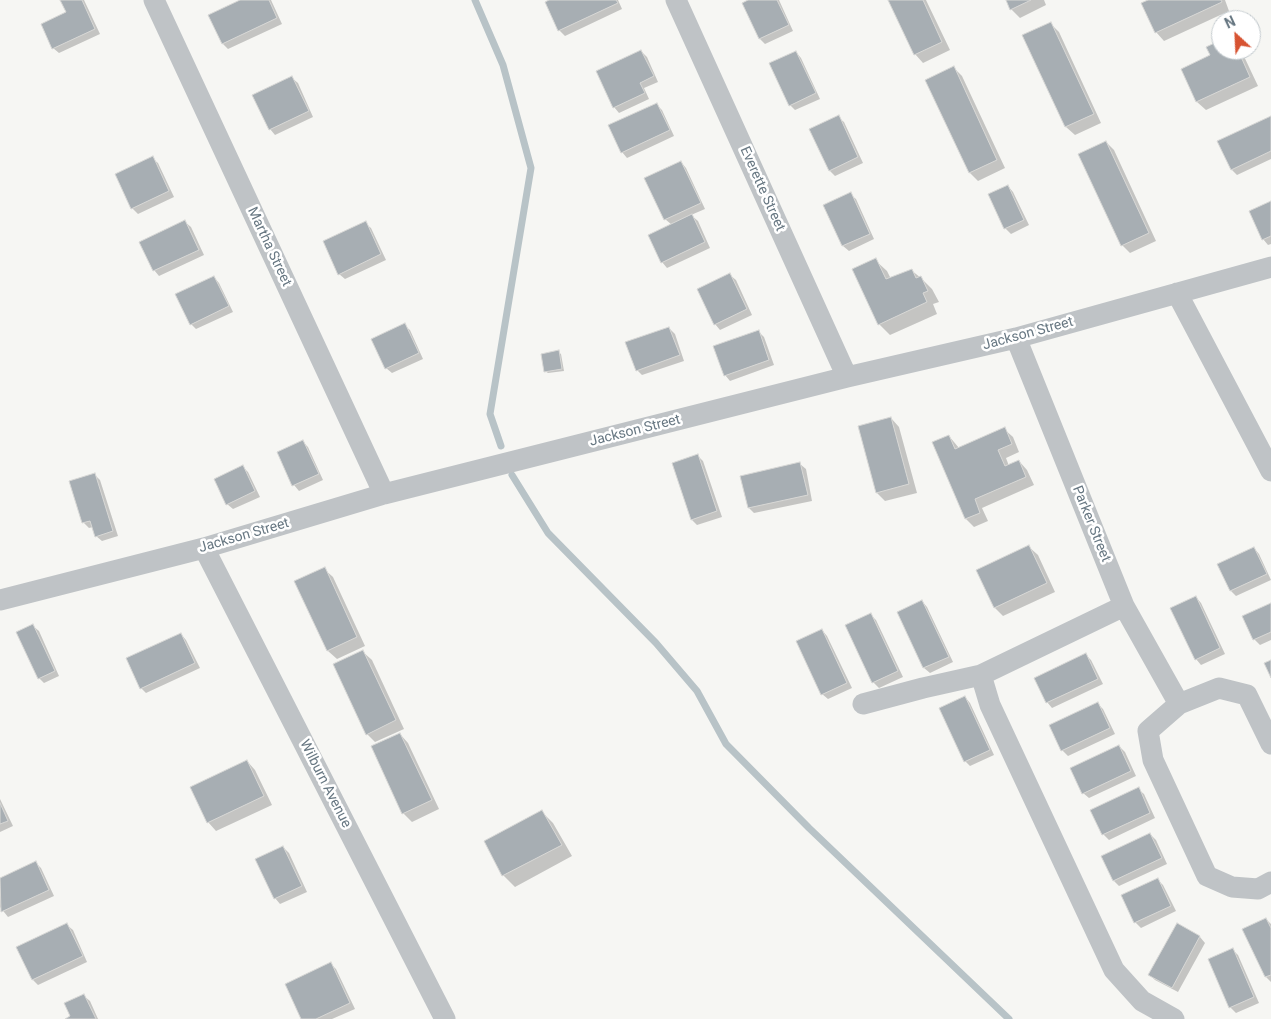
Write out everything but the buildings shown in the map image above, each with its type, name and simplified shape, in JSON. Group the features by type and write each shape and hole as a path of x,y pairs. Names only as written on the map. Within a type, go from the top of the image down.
{"street":[{"name":"Martha Street","path":"154,0 384,494"},
{"name":"Everette Street","path":"676,0 847,377"},
{"name":"Jackson Street","path":"0,600 204,548 384,494 847,377 1016,338 1271,267"},
{"path":"1177,293 1271,471"},
{"name":"Parker Street","path":"1016,338 1124,606 1179,704"},
{"name":"Wilburn Avenue","path":"204,548 445,1019"},
{"path":"863,704 981,675 1124,606"},
{"path":"981,675 990,705 1114,970 1142,1001 1174,1019"},
{"path":"1271,744 1247,695 1219,688 1179,704 1148,731 1153,760 1207,876 1232,887 1258,889 1271,882"}],"waterway":[{"path":"475,0 503,65 531,168 490,414 501,446"},
{"path":"512,475 548,533 656,643 697,691 726,744 809,828 1009,1019"}]}
